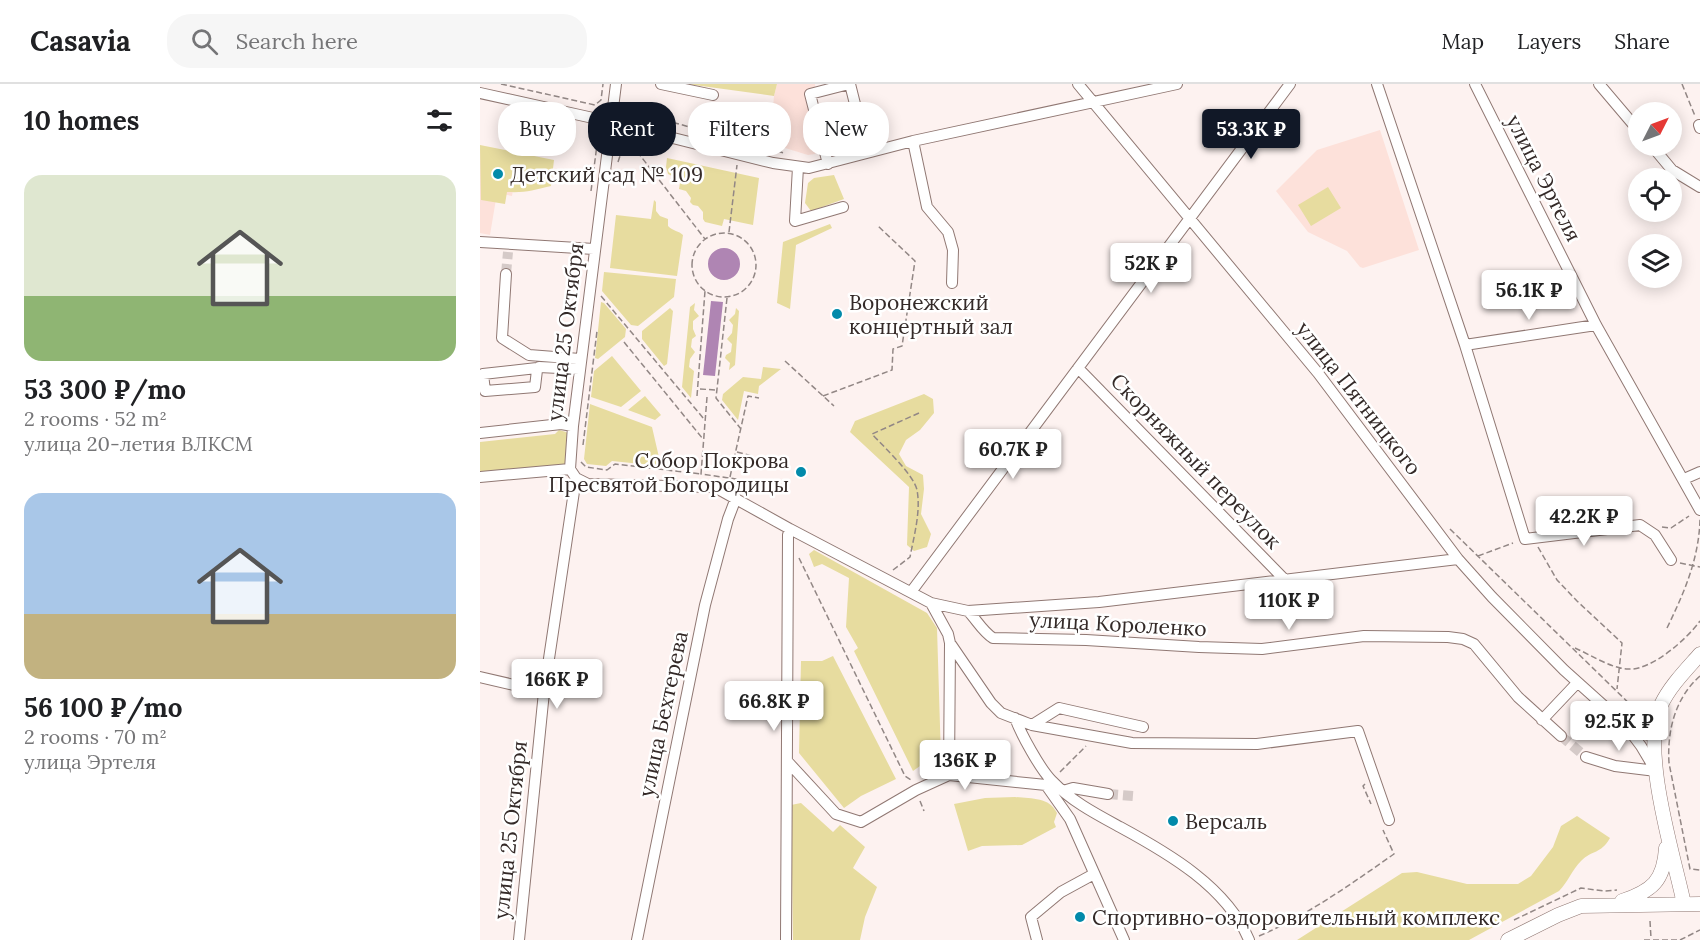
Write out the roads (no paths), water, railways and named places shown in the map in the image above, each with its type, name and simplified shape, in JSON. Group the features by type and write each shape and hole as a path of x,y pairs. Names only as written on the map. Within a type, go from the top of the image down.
{"main road":[{"path":"1692,904 1655,720 1661,705 1677,679 1700,654"},
{"path":"1692,904 1667,828 1656,771 1657,736 1674,699 1687,679 1700,666"},
{"path":"1609,906 1643,894 1661,876 1665,862 1667,828"},
{"path":"1508,940 1581,906 1692,904"}],"street":[{"name":"улица 25 Октября","path":"614,102 616,84"},
{"path":"661,84 712,95"},
{"path":"812,102 810,94 849,84 854,102"},
{"name":"улица Пятницкого","path":"1078,84 1318,373 1458,559 1577,683 1623,723"},
{"path":"676,138 809,168 913,141 1177,84"},
{"path":"911,592 1290,84"},
{"path":"1377,84 1530,539 1640,525 1655,535 1671,560"},
{"name":"улица Эртеля","path":"1475,84 1596,325 1700,510"},
{"path":"1599,84 1628,118"},
{"path":"480,93 588,118"},
{"path":"913,141 927,207 948,232 954,249 952,283"},
{"name":"улица 25 Октября","path":"519,940 544,692 573,473 573,426 607,156"},
{"path":"826,156 828,164"},
{"path":"1660,156 1672,170 1700,187"},
{"path":"798,167 795,221 843,207"},
{"path":"480,242 508,248 594,249"},
{"path":"506,274 502,338 529,356 580,364"},
{"path":"1465,345 1596,325"},
{"path":"537,368 535,387 485,391 483,374 541,366 580,364"},
{"name":"Скорняжный переулок","path":"1078,368 1285,580"},
{"path":"510,372 511,389"},
{"path":"480,433 561,424 573,426"},
{"path":"1684,479 1700,472"},
{"path":"480,477 573,473 582,483 588,484 718,489 931,603 968,611 1099,602 1458,559"},
{"name":"улица Бехтерева","path":"637,940 705,605 728,519 736,498"},
{"path":"786,940 788,535 790,529"},
{"path":"931,603 948,634 950,643 949,775"},
{"name":"улица Короленко","path":"968,611 979,622 986,634 993,638 1086,640 1262,649 1364,636 1463,639 1474,644 1518,697 1561,736"},
{"path":"950,643 991,703 1001,712 1032,725 1132,743 1257,744 1358,731 1373,773 1385,822"},
{"path":"480,677 544,692"},
{"path":"1542,720 1577,683"},
{"path":"1623,723 1647,722 1661,705"},
{"path":"1032,725 1059,708 1143,727"},
{"path":"1015,718 1019,730 1051,780 1081,805 1135,835 1192,872 1227,904 1254,938"},
{"path":"1623,723 1637,732 1657,736"},
{"path":"1623,723 1641,746 1656,771"},
{"path":"1586,757 1615,765 1656,771"},
{"path":"788,762 836,814 861,822 916,790 949,775 1046,785 1070,819 1124,940"},
{"path":"1063,790 1073,788 1108,794"},
{"path":"1037,940 1031,916 1061,892 1094,874"}],"tunnel":[{"path":"506,274 508,252"},
{"path":"1561,736 1586,757"},
{"path":"1108,794 1133,796"}],"place":[{"name":"Детский сад № 109","path":"498,174"},
{"name":"Воронежский концертный зал","path":"837,314"},
{"name":"Собор Покрова Пресвятой Богородицы","path":"801,472"},
{"name":"Версаль","path":"1173,821"},
{"name":"Спортивно-оздоровительный комплекс","path":"1080,917"}]}
